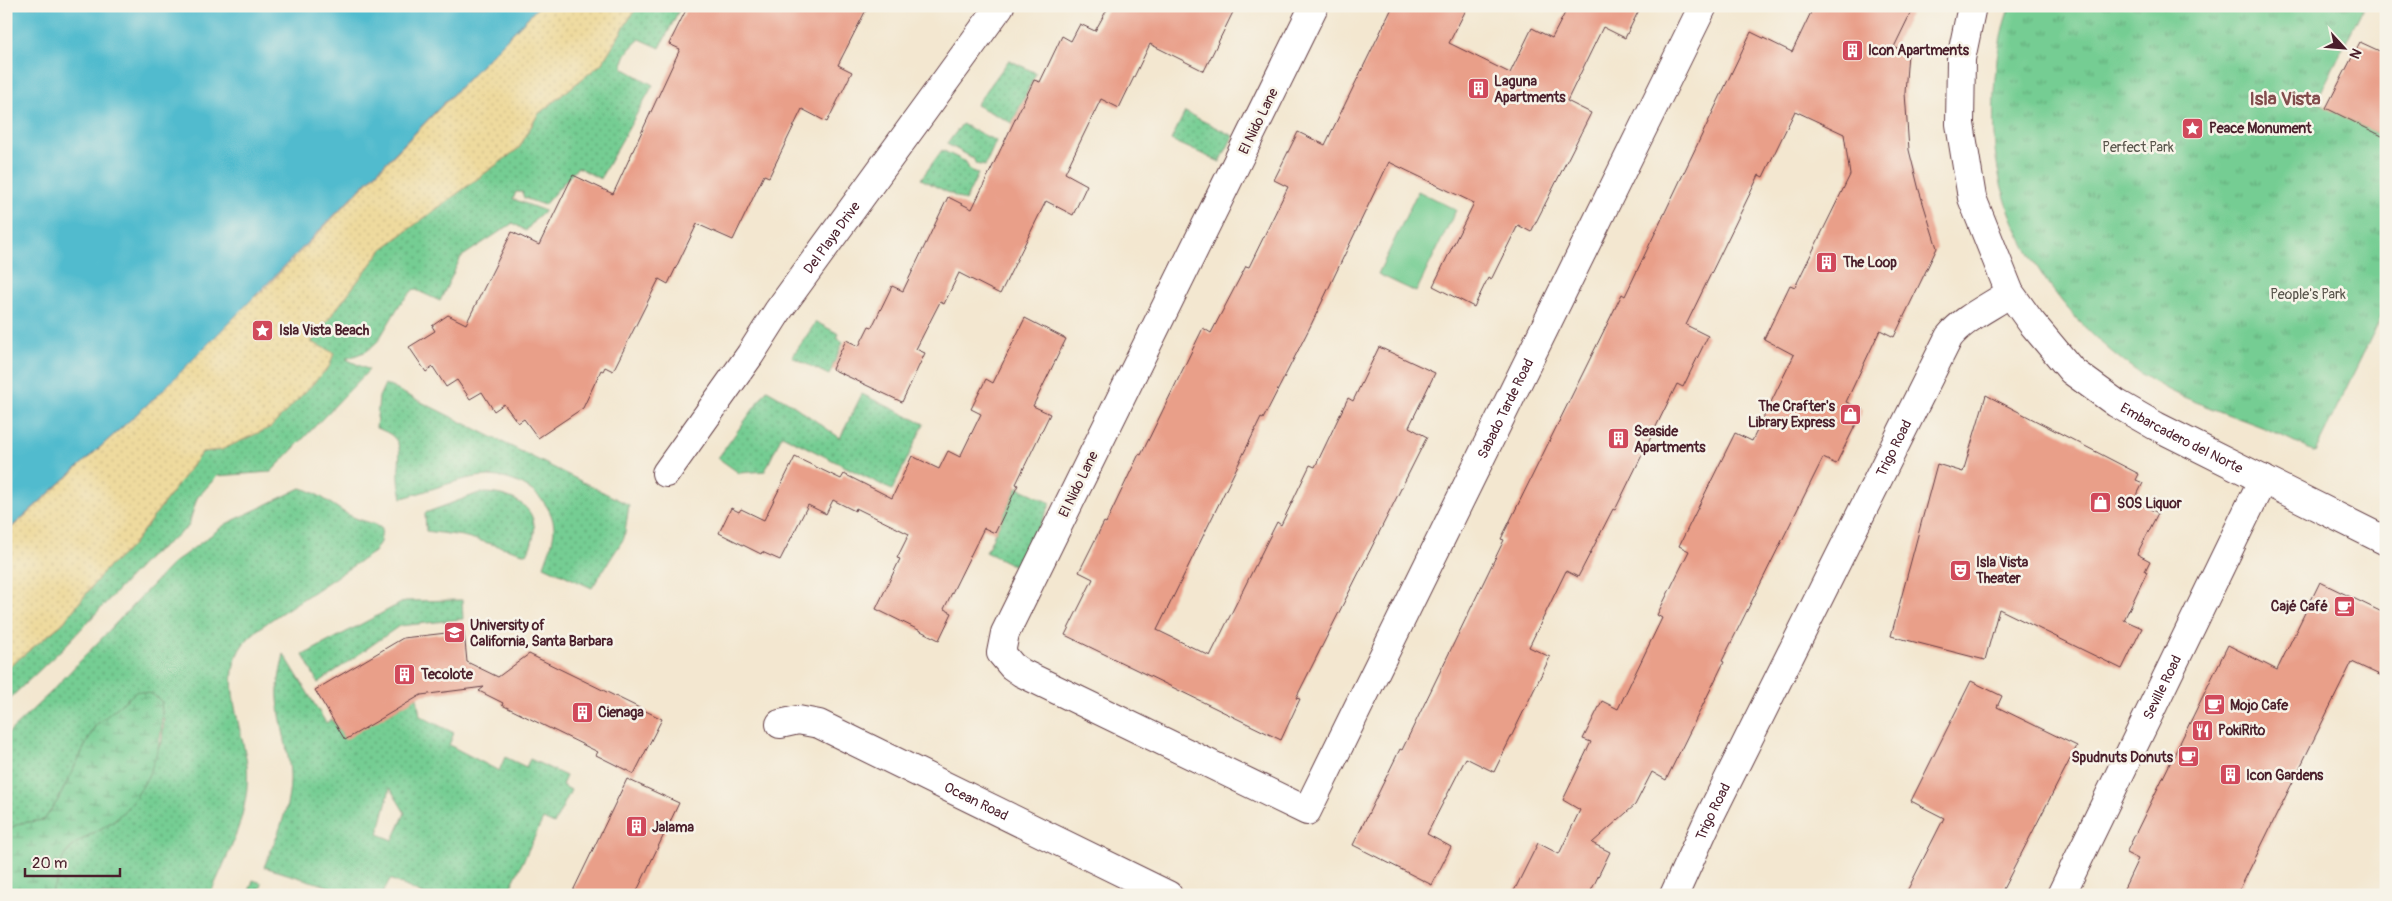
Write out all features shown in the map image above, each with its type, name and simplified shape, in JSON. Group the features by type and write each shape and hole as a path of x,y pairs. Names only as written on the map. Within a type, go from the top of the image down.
{"street":[{"name":"Del Playa Drive","path":"666,473 750,355 778,311 1000,6"},
{"name":"El Nido Lane","path":"1306,811 1022,673 1012,666 1001,653 1005,633 1314,6"},
{"name":"Sabado Tarde Road","path":"1306,811 1703,6"},
{"path":"1972,6 1961,60 1960,124 1972,198 2010,293"},
{"name":"Embarcadero del Norte","path":"2010,293 2072,371 2116,403 2156,426 2386,541"},
{"name":"Trigo Road","path":"1674,895 1713,809 1949,337 1963,323 2010,293"},
{"name":"Seville Road","path":"2061,895 2263,479"},
{"name":"Ocean Road","path":"780,724 798,720 819,724 1168,895"}],"green space":[{"path":"640,6 681,6 660,48 640,39 630,48 624,59 623,68 653,85 600,179 578,167 544,205 524,198 522,192 516,192 513,199 545,211 537,217 526,231 513,223 461,257 440,301 414,289 400,304 378,341 367,351 346,359 369,370 271,472 217,476 197,498 188,527 149,557 66,645 6,702 6,669 63,623 104,571 130,548 202,452 221,450 314,381 328,367 311,342 382,249 519,148 538,114 602,63 632,14"},
{"name":"Perfect Park","path":"2010,6 2364,6 2316,102 2386,138 2386,307 2315,452 2267,429 2180,395 2152,381 2125,363 2099,341 2075,317 2054,291 2035,263 2019,233 2006,202 1996,160 1994,141 1995,80 2001,38"},
{"path":"1009,60 1036,73 1012,123 976,105"},
{"path":"1185,112 1233,136 1220,162 1171,140"},
{"path":"962,124 996,141 985,166 976,164 973,158 947,144"},
{"path":"942,150 966,162 969,169 978,174 965,201 921,179"},
{"path":"1418,191 1456,210 1416,292 1378,274"},
{"path":"816,322 839,334 837,338 843,342 829,375 792,357"},
{"path":"385,384 629,505 624,538 592,588 544,566 553,538 553,521 544,502 519,483 499,477 478,477 456,481 402,498 399,481 400,455 397,442 386,432 376,428 379,397"},
{"path":"767,390 790,403 840,438 862,394 924,424 892,490 782,435 765,471 739,473 718,458"},
{"path":"1017,487 1051,503 1019,568 986,552"},
{"path":"301,488 321,497 353,517 372,523 382,529 380,542 374,552 263,626 244,643 236,656 232,687 245,751 247,782 242,816 237,832 210,895 49,895 59,875 63,857 75,844 115,820 140,789 162,740 164,719 137,692 95,726 58,800 44,820 21,823 6,830 6,735 49,694 172,564 226,524"},
{"path":"479,493 506,496 526,508 532,516 534,527 533,540 527,554 463,536 426,531 425,513"},
{"path":"462,600 463,619 399,626 318,683 303,655 405,601"},
{"path":"284,654 326,723 332,719 345,739 417,697 420,716 454,733 449,745 499,771 505,757 526,767 530,759 566,776 562,785 571,790 554,824 543,819 507,895 424,895 390,879 382,895 357,895 264,867 282,822 290,787 289,766 278,699","holes":["390,788 405,813 393,840 378,834"]},
{"path":"137,691 152,694 161,701 161,734 152,766 145,782 126,809 114,820 81,840 69,850 63,858 59,877 49,895 6,895 6,830 21,823 44,820 58,800 95,726"},
{"path":"253,880 262,883 259,895 248,895"}],"sand":[{"name":"Isla Vista Beach","path":"539,6 640,6 632,14 602,63 538,114 519,148 382,249 311,342 334,353 329,367 271,427 221,450 202,452 130,548 104,571 63,623 6,669 6,533 161,392 215,319 259,294"}],"water":[{"path":"6,6 539,6 161,392 6,532"}],"building":[{"path":"688,6 868,6 838,65 852,72 827,122 802,109 769,177 764,175 733,240 697,224 668,284 659,279 613,371 605,367 603,371 601,370 583,408 538,438 524,419 518,423 504,404 494,411 482,392 470,399 457,380 446,387 433,367 426,372 409,347 435,331 432,326 448,315 466,324 512,232 539,245 573,175 613,194 680,49 669,44"},
{"path":"1109,6 1236,6 1204,71 1150,44 1119,108 1101,99 1065,173 1087,185 1073,215 1046,201 1000,294 959,273 944,304 940,302 916,349 925,353 902,402 832,369 846,340 859,346 869,326 872,327 892,286 903,291 948,197 972,209 1034,80 1040,82 1062,36 1071,41 1080,24 1095,31"},
{"path":"1393,6 1468,6 1449,43 1510,73 1532,28 1552,38 1567,9 1561,6 1641,6 1625,38 1603,27 1567,101 1591,113 1531,232 1518,225 1491,280 1488,278 1474,307 1433,286 1474,203 1389,162 1310,327 1263,419 1261,418 1157,630 1210,656 1277,522 1281,525 1310,465 1315,467 1348,398 1353,401 1379,347 1435,373 1409,427 1427,437 1296,698 1300,699 1281,740 1065,635 1093,579 1079,572 1104,522 1106,523 1139,454 1141,455 1203,328 1211,333 1246,266 1249,267 1288,187 1274,180 1298,132 1325,145"},
{"path":"1814,6 1914,6 1894,47 1908,53 1905,93 1909,150 1937,248 1894,337 1880,330 1846,402 1863,410 1836,464 1823,458 1722,661 1724,662 1666,780 1652,772 1635,805 1592,843 1610,852 1589,895 1512,895 1538,843 1559,854 1580,810 1563,800 1591,742 1583,739 1602,701 1618,709 1662,618 1657,615 1689,551 1679,546 1735,433 1752,441 1794,355 1764,339 1790,285 1795,287 1850,175 1844,134 1795,111 1763,177 1759,175 1686,325 1708,336 1683,387 1677,384 1615,510 1613,509 1578,577 1566,571 1529,647 1550,657 1494,772 1466,758 1427,834 1451,847 1432,885 1353,845 1400,749 1402,750 1504,540 1501,539 1622,294 1625,296 1751,32 1792,52"},
{"path":"2360,42 2386,54 2386,138 2326,108"},
{"path":"1025,318 1066,339 1033,406 1050,414 995,533 984,528 944,609 952,613 939,640 876,609 900,559 897,558 909,534 856,508 855,511 833,500 826,514 808,505 780,560 762,552 761,554 719,533 731,508 739,512 741,509 764,520 795,457 841,479 844,474 892,498 912,456 939,469 948,451 960,457 981,414 971,409 986,379 993,383"},
{"path":"1986,395 2139,474 2136,480 2143,483 2134,501 2158,513 2137,554 2150,561 2145,571 2147,572 2124,620 2142,628 2122,669 1999,609 1985,660 1891,636 1937,464 1963,472"},
{"name":"Icon Gardens","path":"2320,582 2386,614 2386,678 2352,662 2237,895 2121,895 2138,859 2126,853 2228,645 2277,670"},
{"path":"464,631 467,662 498,677 529,654 662,719 634,774 596,755 598,752 502,705 503,703 479,691 484,687 421,695 345,740 315,690 403,638"},
{"path":"1971,681 2002,696 1997,707 2077,746 2000,895 1905,895 1944,818 1911,801"},
{"name":"Jalama","path":"627,779 679,803 635,895 571,895"}],"place":[{"name":"Icon Apartments","path":"1852,50"},
{"name":"Laguna Apartments","path":"1478,89"},
{"name":"Peace Monument","path":"2193,128"},
{"name":"The Loop","path":"1827,262"},
{"name":"Isla Vista Beach","path":"263,330"},
{"name":"The Crafter's Library Express","path":"1851,414"},
{"name":"Seaside Apartments","path":"1618,439"},
{"name":"SOS Liquor","path":"2101,503"},
{"name":"Isla Vista Theater","path":"1960,570"},
{"name":"Cajé Café","path":"2344,606"},
{"name":"University of California, Santa Barbara","path":"454,633"},
{"name":"Tecolote","path":"405,674"},
{"name":"Mojo Cafe","path":"2214,705"},
{"name":"Cienaga","path":"582,712"},
{"name":"PokiRito","path":"2202,730"},
{"name":"Spudnuts Donuts","path":"2189,757"},
{"name":"Icon Gardens","path":"2230,775"},
{"name":"Jalama","path":"636,827"}],"district":[{"name":"Isla Vista","path":"2285,98"}],"park label":[{"name":"People's Park","path":"2308,294"}]}
